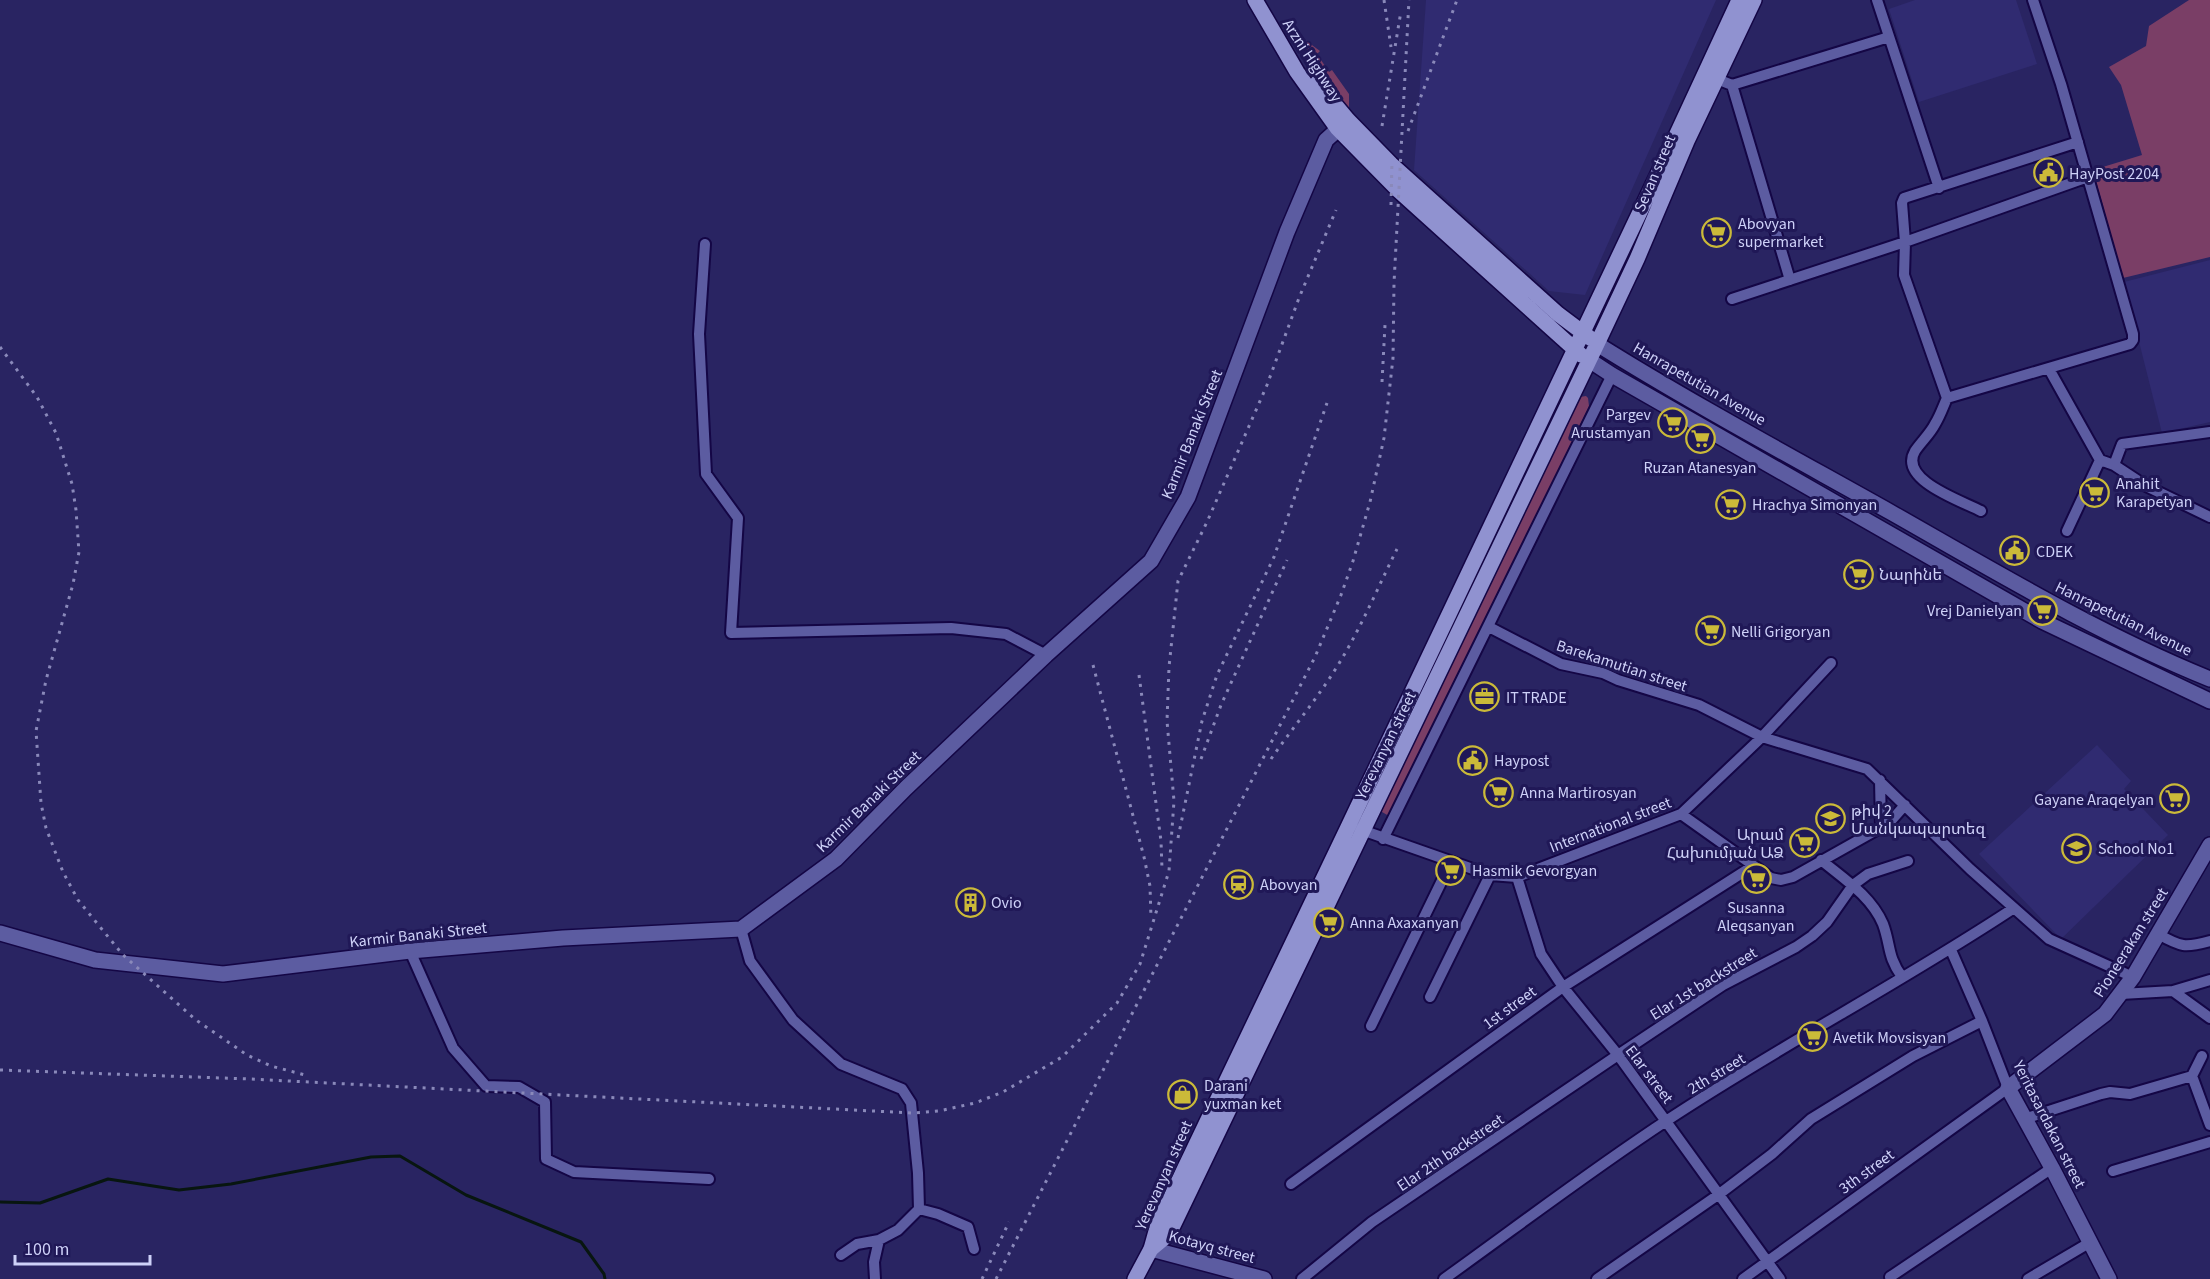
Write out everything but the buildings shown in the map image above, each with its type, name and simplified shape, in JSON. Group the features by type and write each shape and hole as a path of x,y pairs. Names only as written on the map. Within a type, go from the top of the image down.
{"main road":[{"name":"Arzni Highway","path":"1255,0 1297,72 1343,128"},
{"name":"Hanrapetutian Avenue","path":"1266,0 1343,128 1399,191 1574,350 1589,360"},
{"name":"Sevan street","path":"1574,350 1739,0"},
{"name":"Sevan street","path":"1589,360 1637,259 1687,141 1754,0"},
{"name":"Hanrapetutian Avenue","path":"1343,128 1424,194 1558,314 1597,344"},
{"name":"Yerevanyan street","path":"1356,828 1574,350"},
{"name":"Yerevanyan street","path":"1135,1279 1151,1249 1158,1224 1589,360"}],"street":[{"path":"1877,0 1939,188"},
{"path":"1947,399 2130,344 2133,340 2078,142 2034,0"},
{"path":"1717,79 1732,85 1889,37"},
{"path":"1732,85 1790,280"},
{"name":"Karmir Banaki Street","path":"0,933 95,960 223,974 410,951 563,938 741,930 836,859 906,788 1046,655 1151,561 1188,497 1287,232 1326,140 1343,128"},
{"path":"1981,511 1927,483 1914,471 1914,453 1935,426 1947,399 1904,275 1905,242 1902,203 1904,198 2078,142"},
{"path":"1732,300 2088,177"},
{"path":"705,244 699,334 706,474 738,518 731,633 951,628 1006,634 1046,655"},
{"name":"Hanrapetutian Avenue","path":"1597,344 2052,604 2181,668 2210,679"},
{"name":"Hanrapetutian Avenue","path":"1589,360 2042,621 2210,701"},
{"path":"2049,369 2100,460 2114,465 2146,486 2210,518"},
{"path":"1383,838 1612,375"},
{"path":"2114,465 2120,447 2125,442 2210,432"},
{"path":"2067,531 2100,460"},
{"name":"Barekamutian street","path":"1489,627 1561,664 1604,673 1618,680 1699,705 1762,737 1867,769 1970,869 2049,939 2133,977"},
{"name":"International street","path":"1356,828 1490,876 1517,877 1681,814 1762,737 1831,663"},
{"path":"1880,780 1881,828"},
{"path":"1681,814 1771,878 1781,880 1792,877 1881,828 1898,815 1905,805"},
{"name":"Pioneerakan street","path":"2008,1088 2105,1014 2133,977 2210,845"},
{"path":"1821,860 1866,897 1883,925 1890,957 1902,977"},
{"path":"1852,885 1868,874 1908,861"},
{"path":"1371,1026 1451,862"},
{"name":"1st street","path":"1291,1184 1563,987 1753,866"},
{"path":"1430,997 1490,876"},
{"name":"Elar street","path":"1517,877 1541,954 1563,987 1618,1055 1780,1279"},
{"name":"Elar 1st backstreet","path":"1618,1055 1723,985 1796,947 1812,936 1827,922 1852,885"},
{"name":"2th street","path":"1444,1279 1666,1121 1902,977 1951,950 2014,908"},
{"path":"741,930 750,961 793,1020 841,1064 902,1089 911,1103 919,1209 897,1230 879,1240 857,1245 841,1254"},
{"path":"2158,934 2179,946 2192,946 2210,941"},
{"name":"Yeritasardakan street","path":"1951,950 2008,1088 2109,1279"},
{"path":"410,951 453,1048 486,1086 519,1087 544,1102 546,1159 574,1172 710,1179"},
{"path":"2121,994 2173,990 2210,980"},
{"path":"2173,990 2210,1018"},
{"path":"1597,1279 1718,1196 1773,1154 1811,1119 1913,1056 1982,1021"},
{"name":"Elar 2th backstreet","path":"1302,1279 1372,1222 1618,1055"},
{"path":"2202,1056 2192,1076 2210,1125"},
{"path":"2024,1119 2101,1094 2110,1092 2130,1094 2192,1076"},
{"name":"3th street","path":"1743,1279 2008,1088"},
{"path":"2113,1172 2210,1142"},
{"path":"1890,1277 2052,1168"},
{"path":"919,1209 938,1214 968,1227 974,1249"},
{"path":"875,1279 874,1262 879,1240"},
{"path":"2028,1279 2089,1243"},
{"name":"Kotayq street","path":"1151,1249 1264,1279"}],"shaded area":[{"path":"1426,0 1716,0 1585,295 1549,291 1414,170"},
{"path":"1915,0 2016,0 2037,64 1919,102 1889,9"},
{"path":"2189,0 2210,0 2210,257 2123,278 2093,170 2142,155 2121,85 2109,67 2146,46 2149,26"},
{"path":"1293,31 1320,51 1317,54 1329,72 1332,70 1349,94 1349,110"},
{"path":"2210,260 2210,422 2162,433 2124,282"},
{"path":"1586,396 1589,406 1396,810 1389,816 1382,812 1382,807 1580,397"},
{"path":"2097,745 2131,781 2124,789 2168,835 2061,939 1979,854"}],"waterway":[{"path":"0,1202 40,1203 108,1179 179,1190 231,1184 371,1157 400,1156 466,1195 581,1242 604,1274 605,1279"}],"railway":[{"path":"1384,0 1391,47"},
{"path":"996,1279 1315,657 1353,561 1370,502 1384,438 1393,358 1394,283 1409,0"},
{"path":"1408,131 1457,0"},
{"path":"1382,126 1401,11"},
{"path":"1391,205 1392,160"},
{"path":"0,1070 250,1079 912,1113 939,1111 975,1103 1003,1092 1062,1057 1117,1003 1140,964 1169,871 1174,801 1167,721 1169,667 1178,581 1207,522 1267,385 1299,298 1336,210"},
{"path":"1382,382 1385,325"},
{"path":"0,347 37,397 56,433 72,484 76,510 79,552 73,584 46,680 36,731 41,803 46,828 63,872 78,900 123,955 196,1020 247,1055 271,1066 309,1076"},
{"path":"1178,838 1202,721 1217,675 1274,557 1327,403"},
{"path":"1271,759 1338,665 1362,622 1397,549"},
{"path":"1201,759 1221,705 1287,560"},
{"path":"1093,665 1144,857 1150,886 1151,918"},
{"path":"1139,675 1161,841 1162,869"},
{"path":"982,1279 1009,1222"}],"place":[{"name":"HayPost 2204","path":"2048,173"},
{"name":"Abovyan supermarket","path":"1717,232"},
{"name":"Pargev Arustamyan","path":"1672,423"},
{"name":"Ruzan Atanesyan","path":"1700,439"},
{"name":"Anahit Karapetyan","path":"2095,492"},
{"name":"Hrachya Simonyan","path":"1731,504"},
{"name":"CDEK","path":"2015,551"},
{"name":"Նարինե","path":"1858,574"},
{"name":"Vrej Danielyan","path":"2043,610"},
{"name":"Nelli Grigoryan","path":"1710,631"},
{"name":"IT TRADE","path":"1485,697"},
{"name":"Haypost","path":"1473,760"},
{"name":"Anna Martirosyan","path":"1499,792"},
{"name":"Gayane Araqelyan","path":"2175,799"},
{"name":"թիվ 2 Մանկապարտեզ","path":"1830,819"},
{"name":"Արամ Հախումյան ԱՁ","path":"1805,843"},
{"name":"School No1","path":"2077,848"},
{"name":"Hasmik Gevorgyan","path":"1451,870"},
{"name":"Susanna Aleqsanyan","path":"1756,879"},
{"name":"Abovyan","path":"1239,884"},
{"name":"Ovio","path":"970,902"},
{"name":"Anna Axaxanyan","path":"1329,922"},
{"name":"Avetik Movsisyan","path":"1812,1037"},
{"name":"Darani yuxman ket","path":"1183,1094"}]}
